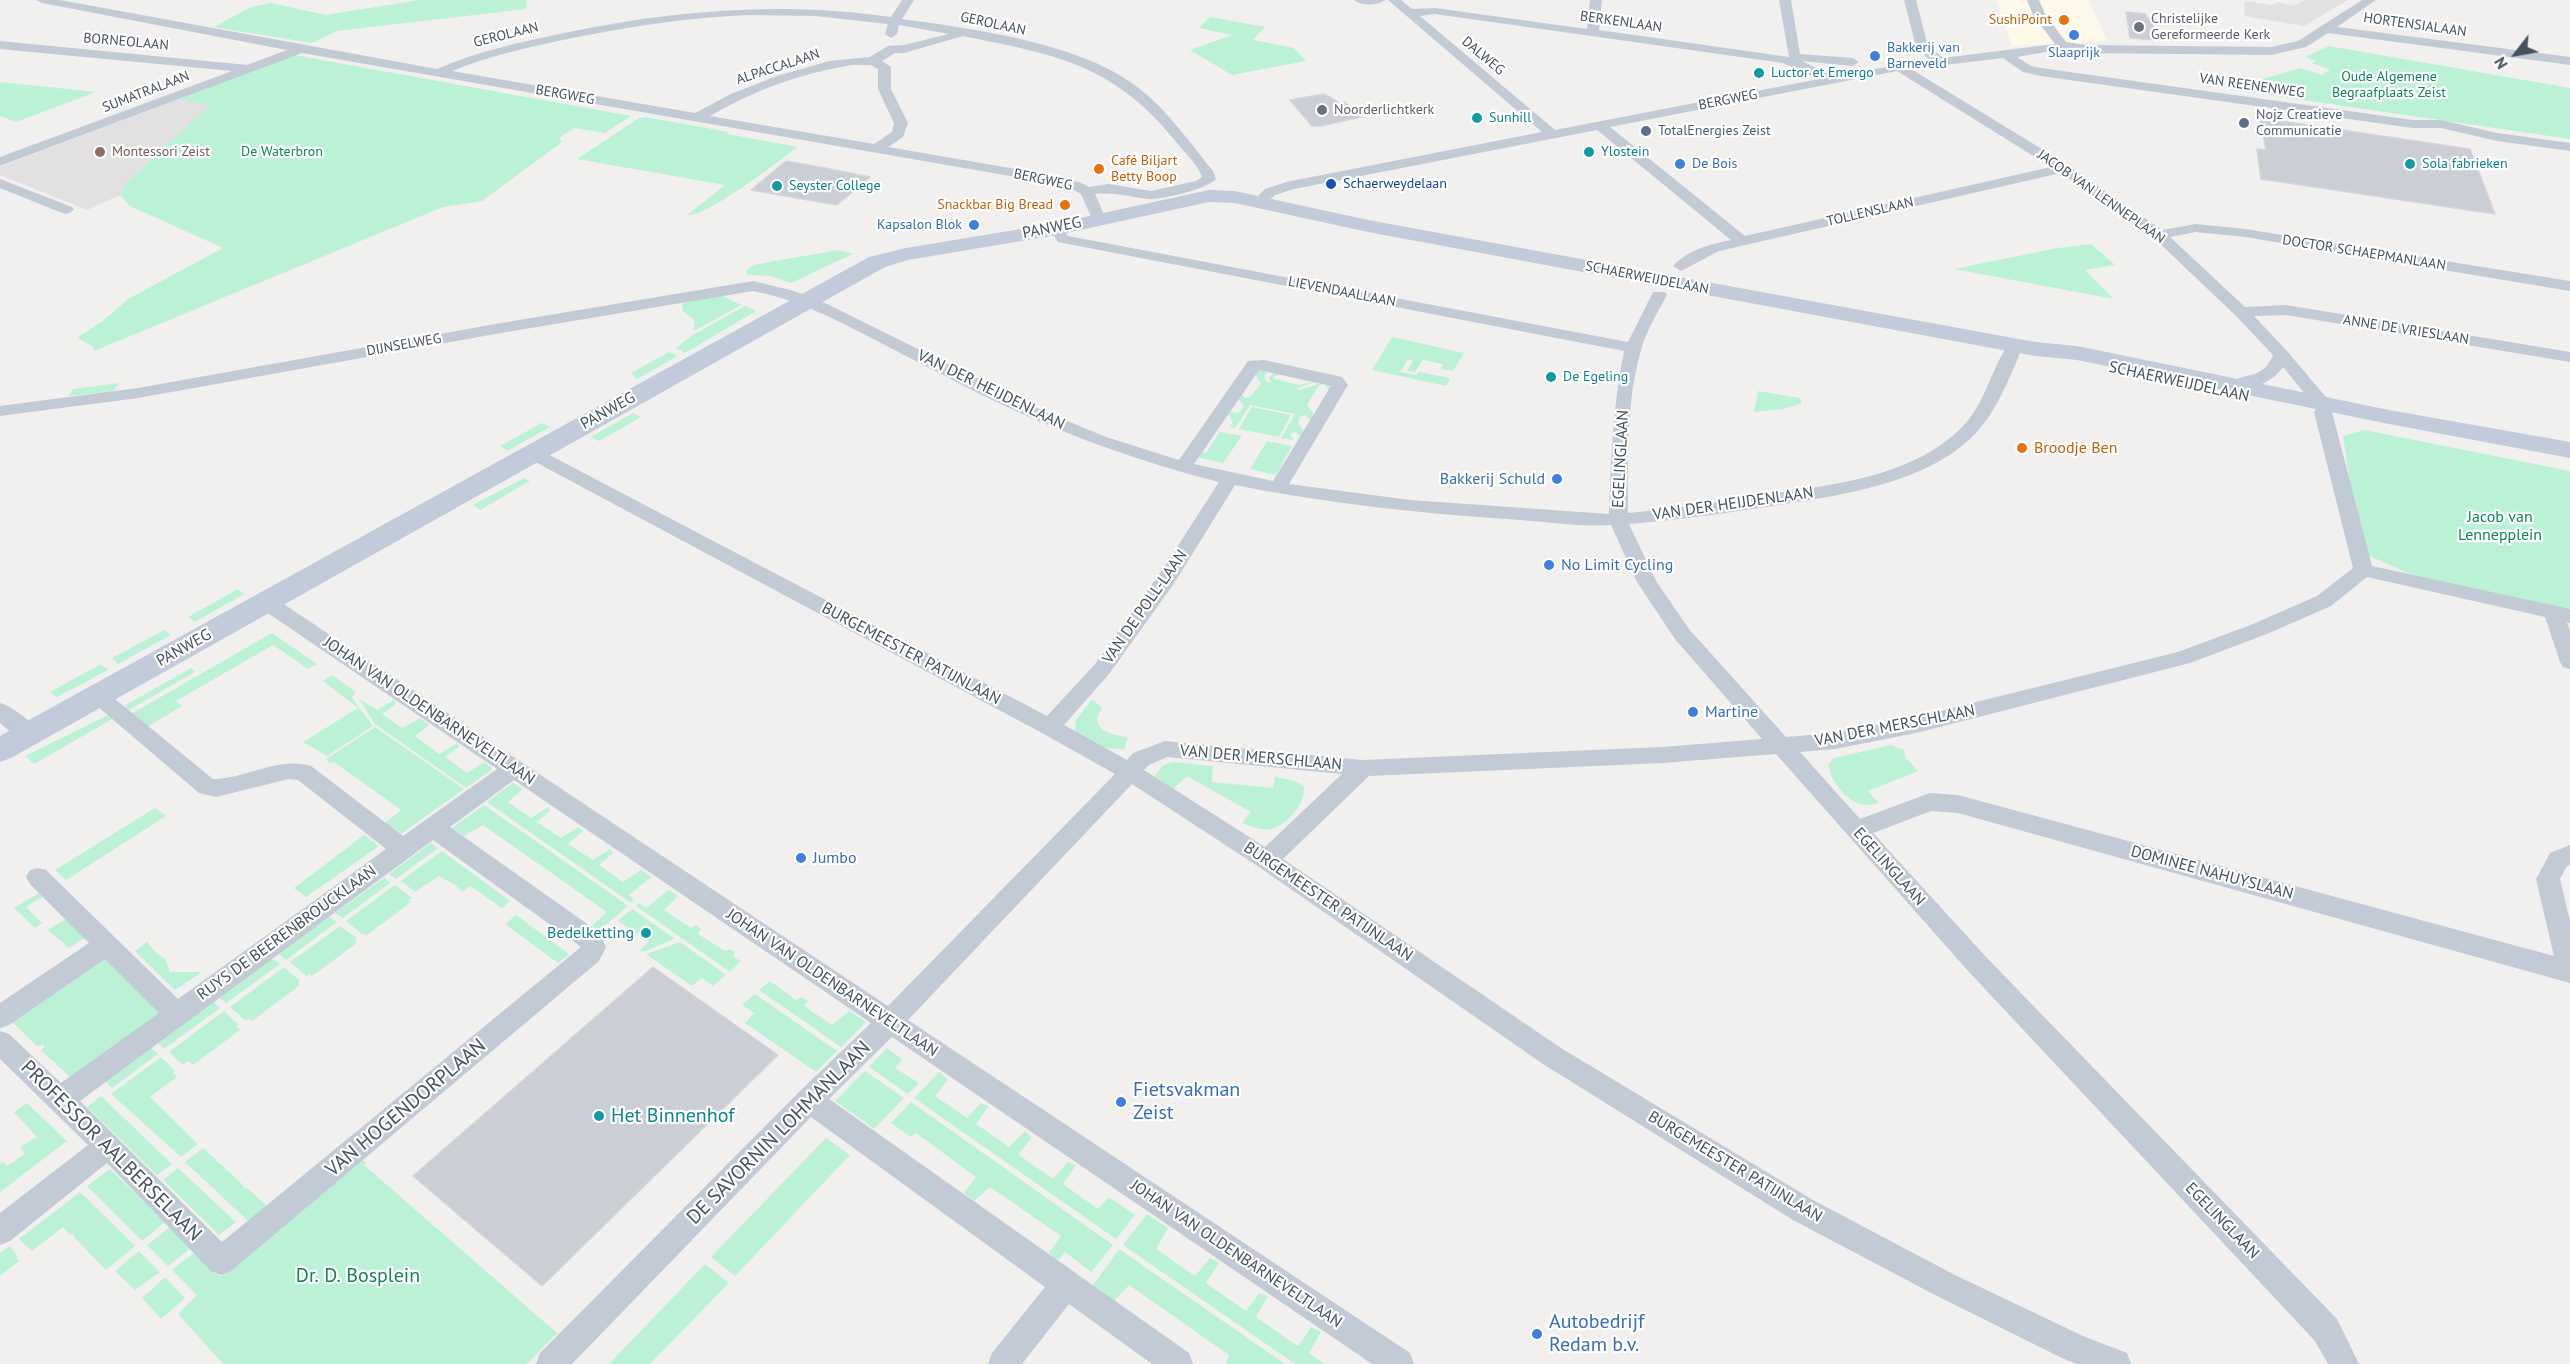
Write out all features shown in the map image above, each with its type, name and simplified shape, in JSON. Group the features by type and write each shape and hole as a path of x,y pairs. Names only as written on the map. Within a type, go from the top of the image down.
{"street":[{"name":"BERGWEG","path":"42,0 302,49 1060,181 1087,191 1109,188 1160,194 1201,184 1209,179"},
{"path":"74,6 88,0"},
{"path":"892,49 887,45 894,21 908,0"},
{"path":"1360,0 1379,0"},
{"name":"DALWEG","path":"1394,0 1552,134"},
{"path":"1593,33 1596,0"},
{"path":"1785,0 1793,59"},
{"path":"1910,0 1922,47 1939,61"},
{"path":"2033,0 2039,15 2062,45"},
{"name":"BERGWEG","path":"1259,202 1264,195 1278,188 1939,61 2051,49 2062,45 2085,49 2271,51 2302,44 2370,0"},
{"name":"BERKENLAAN","path":"1409,14 1436,11 1793,59 1852,62"},
{"name":"GEROLAAN","path":"440,72 495,51 690,15 785,12 894,21 967,33 1058,54 1093,67 1122,82 1155,109 1208,174 1209,179"},
{"name":"HORTENSIALAAN","path":"2327,29 2570,61"},
{"path":"873,61 892,49 904,49 967,33"},
{"name":"BORNEOLAAN","path":"0,45 250,68"},
{"name":"SUMATRALAAN","path":"0,162 302,49"},
{"name":"VAN REENENWEG","path":"2005,54 2027,69 2041,72 2413,124 2423,122 2468,129 2498,137 2570,147"},
{"name":"BERKENLAAN","path":"1793,59 1831,80"},
{"path":"873,61 885,67 882,76 886,96 902,123 898,134 876,149"},
{"name":"ALPACCALAAN","path":"697,118 748,91 797,75 844,63 873,61"},
{"name":"JACOB VAN LENNEPLAAN","path":"1899,67 2063,168 2159,235 2241,312 2281,354 2322,407"},
{"path":"1599,125 1742,241"},
{"name":"TOLLENSLAAN","path":"1681,266 1714,248 2063,168"},
{"path":"0,183 67,210"},
{"name":"BERGWEG","path":"1087,191 1099,219"},
{"name":"PANWEG","path":"0,750 877,262 906,254 1057,229 1209,196 1234,197 1259,202"},
{"name":"SCHAERWEIJDELAAN","path":"1259,202 1368,226 2025,348 2092,364 2570,450"},
{"name":"DOCTOR SCHAEPMANLAAN","path":"2159,235 2196,228 2244,233 2570,286"},
{"name":"LIEVENDAALLAAN","path":"1057,229 1063,239 1633,348"},
{"name":"DIJNSELWEG","path":"0,411 138,393 741,286 770,288 806,300"},
{"name":"EGELINGLAAN","path":"1659,295 1633,348 1625,388 1620,439 1618,520 1647,582 1682,634 1978,965 2326,1330 2344,1364"},
{"name":"VAN DER HEIJDENLAAN","path":"806,300 1024,408 1130,452 1183,467 1278,488 1375,502 1469,511 1618,520 1814,494 1902,473 1938,453 1973,427 2025,348"},
{"name":"ANNE DE VRIESLAAN","path":"2241,312 2286,310 2570,357"},
{"name":"SCHAERWEIJDELAAN","path":"2025,348 2076,353 2238,385 2322,407 2570,462"},
{"path":"2238,385 2262,379 2276,368 2281,354"},
{"path":"1183,467 1254,365 1264,365 1336,381 1340,385 1278,488"},
{"path":"2322,407 2363,570 2562,614 2570,662"},
{"name":"BURGEMEESTER PATIJNLAAN","path":"532,453 1050,727 1130,772 1267,860 1552,1056 1803,1210 1945,1285 2075,1348 2116,1364"},
{"name":"VAN DE POLL-LAAN","path":"1050,727 1102,669 1168,578 1230,479"},
{"name":"VAN DER MERSCHLAAN","path":"1130,772 1141,759 1165,749 1364,768 1662,755 1835,741 1916,725 2183,658 2260,629 2324,601 2363,570"},
{"name":"JOHAN VAN OLDENBARNEVELTLAAN","path":"266,602 1399,1364"},
{"path":"97,695 207,787 216,788 289,771 303,772 403,849"},
{"path":"0,711 28,734"},
{"name":"RUYS DE BEERENBROUCKLAAN","path":"61,1099 514,768"},
{"name":"VAN DER MERSCHLAAN","path":"1267,860 1364,768"},
{"name":"DE SAVORNIN LOHMANLAAN","path":"552,1364 809,1100 854,1059 1130,772"},
{"name":"DOMINEE NAHUYSLAAN","path":"1856,830 1930,802 1958,804 2570,971"},
{"name":"VAN HOGENDORPLAAN","path":"221,1261 590,954 594,947 591,940 432,827"},
{"path":"2570,854 2559,860 2548,879 2570,971"},
{"path":"38,877 177,1014"},
{"path":"0,1017 106,945"},
{"name":"PROFESSOR AALBERSELAAN","path":"0,1042 61,1099 221,1261"},
{"path":"809,1100 1178,1364"},
{"path":"0,1231 108,1146"},
{"path":"1003,1364 1066,1284"}],"shaded area":[{"path":"1996,0 2089,0 2107,41 2012,46"},
{"path":"2305,0 2348,0 2304,26 2244,16 2245,1 2272,5 2279,2 2294,6"},
{"name":"Montessori Zeist","path":"177,100 210,105 127,182 120,195 87,210 0,175 0,167"}],"green space":[{"path":"419,0 527,0 526,9 337,31 312,43 214,27 251,7 271,3 326,15"},
{"path":"1210,17 1265,27 1253,40 1294,48 1306,61 1232,75 1190,50 1232,35 1199,28"},
{"name":"Oude Algemene Begraafplaats Zeist","path":"2329,46 2570,88 2570,139 2227,89 2301,68 2322,75 2330,70 2312,63 2316,61 2305,57"},
{"name":"De Waterbron","path":"294,55 631,116 605,133 574,128 559,138 562,142 482,201 443,207 94,351 92,346 77,338 104,320 128,299 223,248 130,206 120,195 127,182 210,105 177,100"},
{"path":"0,82 96,92 16,122 0,116"},
{"path":"645,117 798,147 726,198 697,213 687,215 725,185 577,159 639,118"},
{"path":"2091,244 2115,265 2085,270 2114,299 1954,269 2058,248"},
{"path":"838,250 853,254 791,283 770,276 748,275 746,271 753,265"},
{"path":"721,295 741,305 694,331 694,320 683,311 682,303"},
{"path":"745,306 756,311 685,353 676,348 691,336"},
{"path":"1392,337 1464,353 1453,371 1441,369 1443,364 1423,360 1415,372 1407,371 1413,361 1408,359 1400,372 1417,375 1419,372 1450,378 1446,386 1372,370"},
{"path":"669,352 678,356 637,379 631,373"},
{"path":"1268,370 1264,378 1267,382 1272,383 1269,378 1274,372 1282,374 1273,377 1275,379 1299,385 1320,381 1296,388 1299,390 1325,382 1331,388 1329,390 1324,384 1319,385 1307,405 1315,416 1311,421 1305,415 1300,417 1298,423 1305,433 1302,438 1296,432 1290,434 1294,440 1281,438 1295,414 1250,405 1235,428 1230,427 1233,422 1227,412 1229,409 1234,413 1240,412 1244,406 1237,398 1240,393 1245,398 1250,397 1261,384 1254,372"},
{"path":"119,383 114,391 69,396 73,389"},
{"path":"1758,391 1800,398 1802,403 1784,409 1754,412"},
{"path":"1252,407 1291,415 1279,437 1239,429"},
{"path":"633,413 641,417 599,441 591,437"},
{"path":"542,423 550,427 507,451 500,446"},
{"name":"Jacob van Lennepplein","path":"2364,430 2570,471 2570,610 2417,577 2363,553 2359,544 2343,436"},
{"path":"1220,432 1242,436 1223,463 1196,457 1199,451 1206,453"},
{"path":"1267,441 1292,446 1276,475 1250,469"},
{"path":"524,478 530,481 480,510 473,505"},
{"path":"238,589 244,594 195,622 188,617"},
{"path":"164,630 171,635 118,664 112,658"},
{"path":"272,633 317,664 308,669 273,645 176,701 182,706 147,727 131,714"},
{"path":"101,664 108,670 57,697 50,692"},
{"path":"191,668 195,672 127,711 126,705"},
{"path":"332,675 356,692 352,698 373,726 327,756 303,742 358,708 323,681"},
{"path":"359,699 377,710 394,700 396,704 382,714 402,728 420,718 429,725 415,736 439,754 456,744 460,746 445,757 467,773 484,762 493,769 466,788 375,724"},
{"path":"1092,699 1102,708 1098,715 1099,726 1109,733 1128,737 1124,750 1093,746 1075,731 1076,720"},
{"path":"106,716 114,718 34,764 25,756"},
{"path":"375,727 464,789 401,834 385,823 401,810 334,762 330,763 326,759"},
{"path":"1891,745 1904,750 1905,757 1918,771 1868,791 1879,803 1861,804 1853,801 1839,789 1828,765 1834,758"},
{"path":"1172,762 1213,766 1212,782 1273,788 1275,777 1295,781 1304,786 1304,793 1294,813 1283,824 1259,829 1242,823 1251,812 1187,776 1173,789 1154,776 1164,765"},
{"path":"513,783 523,789 508,802 531,818 548,807 551,810 537,822 561,838 578,827 583,831 568,844 593,860 610,849 613,853 599,865 623,882 641,870 651,877 629,895 634,900 631,903 487,802"},
{"path":"484,805 628,906 598,931 592,926 607,912 483,825 464,836 452,828"},
{"path":"155,808 166,816 66,880 55,870"},
{"path":"364,835 379,846 306,897 294,888"},
{"path":"431,843 438,848 396,879 389,874"},
{"path":"442,851 510,901 502,908 470,886 462,892 439,876 415,892 401,881"},
{"path":"384,878 390,883 343,918 335,913"},
{"path":"395,885 412,898 409,900 411,902 367,935 362,934 346,921"},
{"path":"669,890 678,896 664,910 691,928 696,925 701,929 698,934 725,951 730,949 735,952 733,957 741,961 730,972 636,906 639,903 646,908"},
{"path":"42,891 45,895 26,907 42,923 35,928 14,908"},
{"path":"632,909 674,938 643,952 640,950 649,941 618,921"},
{"path":"516,915 569,954 558,963 505,924"},
{"path":"329,917 337,922 286,960 279,954 311,927 314,928"},
{"path":"67,918 86,937 69,948 48,930"},
{"path":"340,926 357,938 355,940 357,943 312,976 309,974 306,976 290,962"},
{"path":"147,942 156,953 165,959 170,972 202,972 175,990 135,951"},
{"path":"680,942 726,975 713,986 702,978 692,986 646,954"},
{"path":"104,955 160,1014 71,1078 41,1050 45,1047 42,1044 38,1047 10,1020"},
{"path":"272,958 280,964 226,1003 219,997"},
{"path":"284,967 300,981 298,983 300,985 252,1021 249,1019 246,1021 230,1007"},
{"path":"770,981 796,1000 802,997 808,1001 804,1006 832,1025 849,1011 866,1022 841,1047 759,990"},
{"path":"755,994 837,1051 816,1072 745,1023 754,1013 742,1005"},
{"path":"213,1001 220,1008 164,1049 157,1042"},
{"path":"224,1011 238,1024 236,1026 240,1030 193,1065 188,1061 183,1065 169,1052"},
{"path":"150,1047 158,1054 112,1088 104,1080"},
{"path":"887,1048 902,1059 895,1068 919,1083 908,1094 869,1067"},
{"path":"161,1057 175,1071 173,1073 177,1077 150,1097 198,1144 181,1157 111,1094"},
{"path":"865,1071 904,1098 874,1129 835,1101"},
{"path":"939,1072 948,1080 935,1096 967,1118 981,1103 989,1106 976,1124 1009,1147 1025,1131 1032,1138 1019,1155 1053,1179 1068,1162 1076,1165 1063,1184 1098,1209 1109,1197 1135,1215 1116,1239 914,1098"},
{"path":"101,1096 172,1164 157,1175 87,1107"},
{"path":"911,1102 1113,1245 1091,1272 1065,1252 1058,1261 1049,1253 1061,1236 990,1187 974,1201 964,1193 976,1177 916,1133 911,1137 891,1123"},
{"path":"27,1103 67,1141 0,1192 0,1164 3,1162 7,1166 25,1154 20,1147 37,1137 14,1112"},
{"path":"826,1138 850,1155 735,1276 711,1257"},
{"path":"203,1148 245,1189 247,1188 267,1206 249,1222 185,1162"},
{"name":"Dr. D. Bosplein","path":"362,1159 366,1163 364,1165 557,1333 527,1364 223,1364 178,1314 197,1295 172,1270 195,1252 219,1276 222,1276"},
{"path":"178,1168 236,1222 219,1235 163,1180"},
{"path":"110,1169 165,1222 142,1241 87,1186"},
{"path":"80,1192 135,1246 106,1270 74,1237 73,1233 70,1235 63,1227 32,1251 19,1239"},
{"path":"1147,1214 1168,1228 1156,1249 1195,1276 1210,1258 1219,1263 1206,1283 1246,1311 1259,1293 1268,1296 1256,1317 1296,1345 1299,1345 1311,1327 1321,1332 1309,1353 1324,1364 1295,1364 1123,1245"},
{"path":"170,1227 191,1248 168,1266 147,1245"},
{"path":"10,1246 19,1261 0,1276 0,1253"},
{"path":"1119,1249 1285,1364 1226,1364 1229,1355 1129,1285 1114,1301 1093,1285"},
{"path":"139,1251 160,1272 135,1290 115,1271"},
{"path":"705,1264 729,1283 650,1364 609,1364"},
{"path":"165,1277 185,1298 161,1319 142,1298"}],"building":[{"name":"Christelijke Gereformeerde Kerk","path":"2126,12 2146,14 2146,18 2151,18 2157,40 2130,38"},
{"name":"Noorderlichtkerk","path":"1324,94 1340,103 1345,102 1361,117 1312,126 1290,100"},
{"name":"Sola fabrieken","path":"2260,118 2470,149 2495,214 2261,179 2257,149 2266,150"},
{"name":"Seyster College","path":"786,161 870,177 837,205 751,190"},
{"name":"Het Binnenhof","path":"653,967 778,1055 542,1286 413,1176"}],"place":[{"name":"SushiPoint","path":"2064,20"},
{"name":"Christelijke Gereformeerde Kerk","path":"2139,27"},
{"name":"Slaaprijk","path":"2074,35"},
{"name":"Bakkerij van Barneveld","path":"1875,56"},
{"name":"Luctor et Emergo","path":"1759,73"},
{"name":"Noorderlichtkerk","path":"1322,110"},
{"name":"Sunhill","path":"1477,118"},
{"name":"Nojz Creatieve Communicatie","path":"2244,123"},
{"name":"TotalEnergies Zeist","path":"1646,131"},
{"name":"Montessori Zeist","path":"100,152"},
{"name":"Ylostein","path":"1589,152"},
{"name":"De Bois","path":"1680,164"},
{"name":"Sola fabrieken","path":"2410,164"},
{"name":"Café Biljart Betty Boop","path":"1099,169"},
{"name":"Schaerweydelaan","path":"1331,184"},
{"name":"Seyster College","path":"777,186"},
{"name":"Snackbar Big Bread","path":"1065,205"},
{"name":"Kapsalon Blok","path":"974,225"},
{"name":"De Egeling","path":"1551,377"},
{"name":"Broodje Ben","path":"2022,448"},
{"name":"Bakkerij Schuld","path":"1557,479"},
{"name":"No Limit Cycling","path":"1549,565"},
{"name":"Martine","path":"1693,712"},
{"name":"Jumbo","path":"801,858"},
{"name":"Bedelketting","path":"646,933"},
{"name":"Fietsvakman Zeist","path":"1121,1102"},
{"name":"Het Binnenhof","path":"599,1116"},
{"name":"Autobedrijf Redam b.v.","path":"1537,1334"}]}
